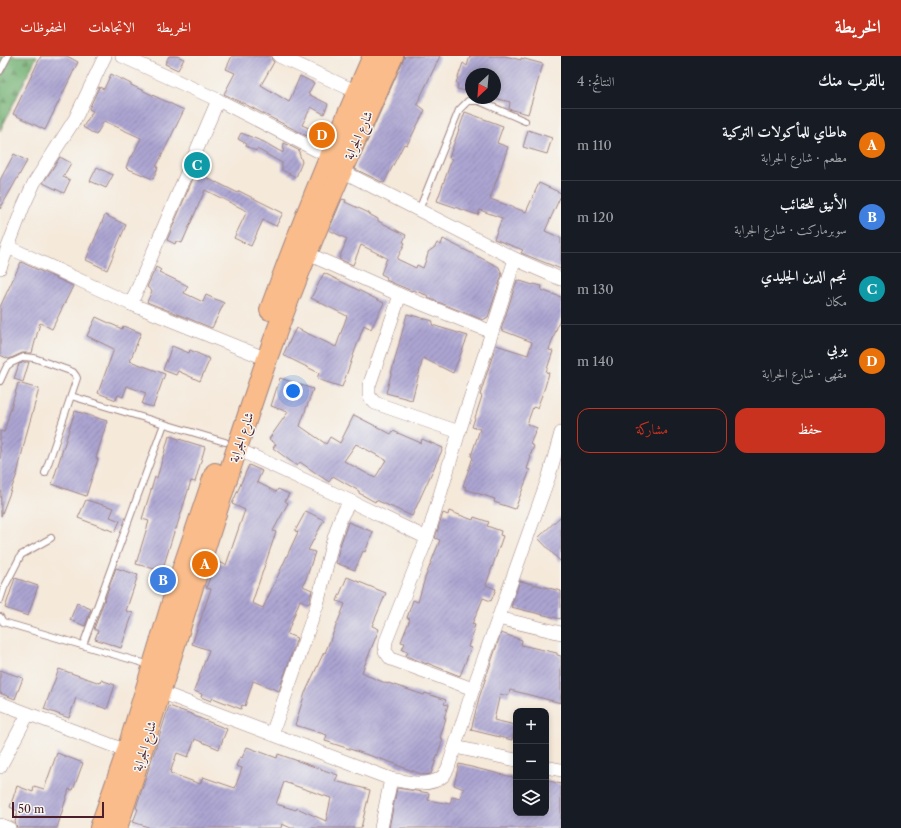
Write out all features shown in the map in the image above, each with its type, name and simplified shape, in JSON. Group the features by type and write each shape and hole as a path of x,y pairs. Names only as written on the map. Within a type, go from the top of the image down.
{"main road":[{"name":"شارع الجرابة","path":"261,357 306,253 336,164 357,92 388,57"},
{"name":"شارع الجرابة","path":"117,828 126,777 127,751 180,576 231,445 261,357 288,262 388,57"},
{"name":"شارع الجرابة","path":"100,828 126,777 160,692 231,445"}],"street":[{"path":"0,268 23,207 34,183 75,119 105,56"},
{"path":"122,56 218,100 419,210 515,259 561,279"},
{"path":"279,56 357,92"},
{"path":"131,304 218,100"},
{"path":"8,247 131,304 261,357"},
{"path":"306,253 400,295 492,332"},
{"path":"473,689 391,659 385,651 386,641 427,538 459,432 515,259"},
{"path":"400,295 369,386 369,396 374,403 459,432"},
{"path":"160,692 391,779 417,784 435,782 444,776 448,768 473,689 498,618 555,477 561,433"},
{"path":"231,445 427,538"},
{"path":"272,734 317,605 332,544 341,517 350,501"},
{"path":"498,618 561,633"},
{"path":"0,703 127,751"},
{"path":"0,767 28,714"},
{"path":"455,747 513,759"},
{"path":"549,768 561,770"},
{"path":"381,828 391,779"},
{"path":"0,825 9,828"}],"lane":[{"path":"0,70 8,56"},
{"path":"419,210 459,110 468,101 479,101 525,122"},
{"path":"0,381 5,370 11,363 24,358 34,358 75,373 77,378 46,473"},
{"path":"71,396 231,445"},
{"path":"83,645 164,424"},
{"path":"0,600 4,588 21,555 51,538"},
{"path":"0,618 2,622 153,666"}],"green space":[{"path":"0,56 37,56 0,131"}],"building":[{"path":"41,56 67,56 78,62 45,130 13,114"},
{"path":"169,56 177,56 184,59 178,70 165,64"},
{"path":"232,56 271,56 274,62 261,85 289,102 300,76 314,83 308,94 328,104 324,114 311,107 302,125 311,129 307,136 224,94 235,73 226,69"},
{"path":"405,56 440,56 417,104 425,110 407,145 404,144 384,183 355,169"},
{"path":"470,56 505,56 521,60 521,58 543,64 528,114 509,109 510,102 501,100 501,68 465,68 465,91 457,89 458,84 456,83 463,63 467,66"},
{"path":"111,74 184,110 156,167 158,167 153,179 126,168 130,157 132,157 141,138 104,121 96,135 83,127 93,111 89,109 99,87 104,89"},
{"path":"465,112 503,126 497,143 508,147 490,199 526,212 539,183 561,193 545,231 561,238 561,269 521,253 523,250 494,239 502,218 480,210 478,215 437,201 452,159 449,158"},
{"path":"528,130 552,138 547,154 523,147"},
{"path":"241,133 264,142 283,153 284,143 300,151 299,153 302,162 296,177 282,170 282,163 257,149 256,151 246,146 247,144 238,139"},
{"path":"14,154 27,161 0,209 0,180"},
{"path":"60,157 71,163 63,177 70,180 64,193 43,183"},
{"path":"97,167 113,175 106,188 90,181"},
{"path":"196,171 216,183 238,193 239,191 283,213 276,226 263,220 251,246 234,238 247,211 205,190 182,243 176,241 175,244 167,240"},
{"path":"342,199 346,200 345,202 369,213 378,219 378,221 406,235 403,242 405,243 397,259 416,268 417,265 423,268 428,252 435,247 437,243 441,245 443,239 499,267 502,275 488,317 483,320 428,298 429,296 413,290 412,291 386,280 387,277 381,274 387,258 361,245 353,265 339,259 347,239 329,230"},
{"path":"105,215 126,225 107,270 86,260"},
{"path":"21,262 73,286 52,329 40,323 32,353 22,353 9,359 0,355 0,307"},
{"path":"156,267 161,270 159,272 188,286 184,293 203,302 206,295 224,303 212,328 147,302 152,291 147,287"},
{"path":"324,273 384,303 371,329 364,325 342,387 317,379 319,373 283,355 296,328 336,347 347,316 311,298"},
{"path":"517,280 542,286 541,290 561,297 561,316 549,350 553,351 546,372 549,373 545,387 537,408 533,407 527,424 537,428 530,444 534,446 527,469 530,470 515,509 494,502 495,499 465,489 466,487 463,486 473,457 471,456 480,429 472,427 482,396 480,395 496,345 528,355 532,342 501,330"},
{"path":"407,314 433,321 432,325 468,336 453,373 423,358 412,400 386,393"},
{"path":"96,317 122,329 123,326 141,333 130,361 165,374 153,407 142,404 146,393 127,386 123,397 118,395 116,400 98,393 114,349 87,336"},
{"path":"172,346 189,353 190,350 210,359 200,381 178,371 176,375 163,370"},
{"path":"29,362 23,382 14,379 19,364"},
{"path":"280,378 313,389 300,426 326,444 330,437 340,443 354,415 391,434 393,431 421,443 422,439 443,448 412,516 376,500 375,502 333,476 329,482 300,462 297,466 273,448 276,444 269,439 288,412 271,406","holes":["356,444 386,460 375,478 344,461"]},
{"path":"18,383 39,389 17,474 1,516 0,431 4,432"},
{"path":"75,411 107,421 96,458 98,459 86,496 52,484"},
{"path":"169,436 205,447 195,482 191,481 162,571 136,564 149,521 142,519 155,477 157,478"},
{"path":"249,465 262,471 257,482 276,492 278,489 289,494 285,501 288,503 273,531 276,532 252,603 263,608 298,532 295,531 306,511 324,520 308,550 315,552 303,586 312,590 309,604 300,600 287,634 297,638 279,691 253,681 245,706 242,705 241,709 213,698 211,701 201,697 202,694 194,691 209,650 192,644 211,589 206,588 216,561 226,565 245,510 232,504"},
{"path":"86,500 114,508 110,517 120,521 115,532 78,518"},
{"path":"449,511 473,520 474,517 489,522 487,526 501,531 500,535 503,536 486,585 496,589 491,601 483,598 472,624 475,625 468,647 471,648 460,676 406,656 408,652 402,650 405,643 401,642 410,619 407,618 413,600 418,602 425,578 440,540 435,538 443,513 448,515"},
{"path":"561,516 561,562 538,538"},
{"path":"348,522 373,532 365,552 363,551 355,570 336,563"},
{"path":"116,568 138,575 126,611 133,613 121,648 95,639 98,631 94,629"},
{"path":"347,577 386,593 372,626 379,629 362,672 388,684 446,700 444,704 448,705 444,718 446,718 440,738 443,739 431,774 424,775 396,764 325,741 327,735 295,725 305,693 324,652 325,653 345,604 337,601"},
{"path":"15,578 38,586 28,616 5,608"},
{"path":"520,581 561,591 561,619 511,607"},
{"path":"77,603 91,609 85,626 70,620"},
{"path":"501,633 522,640 521,645 557,653 557,655 561,656 561,703 510,690 508,696 500,694 494,720 513,725 512,740 471,730 479,698"},
{"path":"59,669 100,683 101,680 115,685 107,709 76,698 69,718 44,709"},
{"path":"0,670 23,678 15,699 0,693"},
{"path":"169,706 227,729 219,749 195,739 188,757 177,753 170,773 200,784 203,777 235,788 242,768 236,766 247,747 277,758 278,754 338,775 335,781 370,790 361,828 291,828 282,824 281,828 151,828 133,822 138,809 136,808","holes":["284,782 331,798 326,821 297,808 296,810 276,804"]},
{"path":"57,753 83,763 73,790 69,789 57,828 17,828 15,822 18,811 10,807 17,786 33,792 34,786 44,789"},
{"path":"459,764 513,777 513,816 549,816 549,781 561,784 561,828 389,828 397,788 429,793 428,800 450,804 452,797 460,799 464,789 454,785"}],"place":[{"name":"يوبي","path":"322,135"},
{"name":"نجم الدين الجليدي","path":"197,165"},
{"name":"هاطاي للمأكولات التركية","path":"205,564"},
{"name":"الأنيق للحقائب","path":"163,580"}]}
